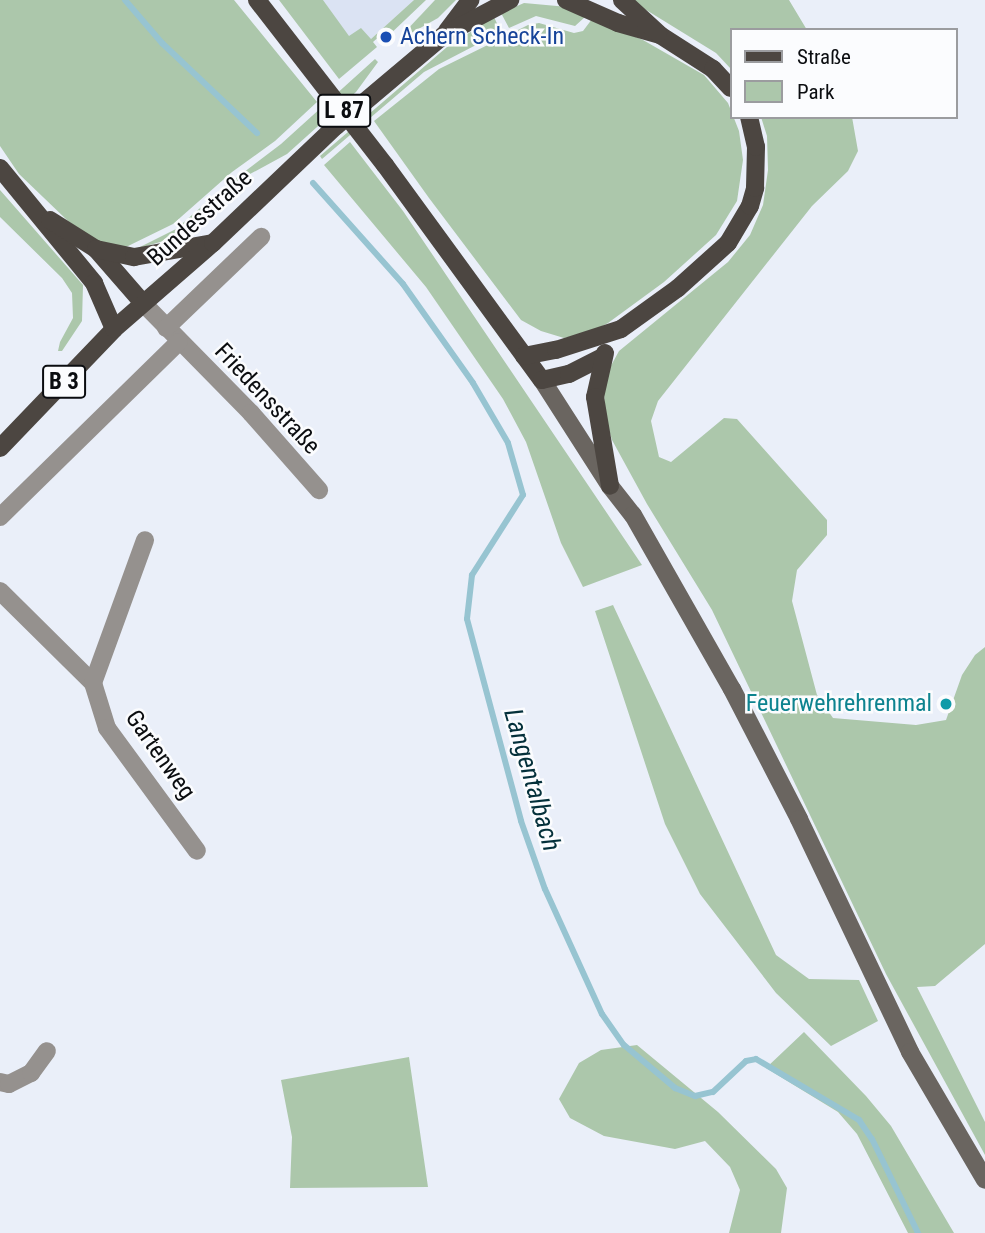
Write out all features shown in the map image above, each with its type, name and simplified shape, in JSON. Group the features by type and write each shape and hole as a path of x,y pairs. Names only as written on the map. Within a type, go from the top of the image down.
{"main road":[{"name":"L 87","path":"257,0 385,165 542,380 610,486 633,515 732,689 799,819 910,1052 985,1180"},
{"name":"B 3","path":"444,35 470,0"},
{"name":"B 3","path":"444,35 510,0"},
{"path":"566,0 618,23 660,35"},
{"path":"622,0 660,35 713,69 730,87"},
{"name":"Bundesstraße","path":"0,448 142,302 213,243 336,125 444,35"},
{"path":"610,486 595,397 602,357 621,329 702,267 728,243 741,225 755,188 757,163 749,119"},
{"path":"0,168 93,283 114,329"},
{"path":"38,213 96,249 142,302"},
{"path":"96,249 134,257 213,243"},
{"path":"524,356 556,350 621,329"},
{"path":"542,380 569,374 602,357"}],"street":[{"path":"166,328 261,237"},
{"name":"Friedensstraße","path":"142,302 178,342 251,413 319,490"},
{"name":"Friedensstraße","path":"0,517 178,342"},
{"path":"93,683 145,540"},
{"name":"Gartenweg","path":"0,591 93,683 107,728 197,850"},
{"path":"0,1082 9,1084 31,1073 47,1051"}],"shaded area":[{"path":"323,0 414,0 371,39 349,37"}],"green space":[{"path":"0,0 234,0 317,102 275,141 232,172 173,224 124,248 96,241 68,221 19,174 0,146"},
{"path":"279,0 323,0 349,36 361,28 371,39 414,0 426,0 386,38 382,34 373,42 377,47 339,79"},
{"path":"435,0 456,0 438,18 406,36 404,33"},
{"path":"630,0 789,0 806,28 730,28 730,68 716,53"},
{"path":"524,3 568,7 585,17 575,26 536,16 509,28 501,13"},
{"path":"494,17 501,32 424,72 322,159 320,156 447,47"},
{"path":"592,19 643,40 704,75 728,103 730,119 734,119 739,131 743,160 737,201 716,235 664,282 608,323 591,332 564,338 541,331 521,320 374,121 439,69 528,25 539,23 574,33 583,31"},
{"path":"375,59 378,62 356,92 287,154 239,180 167,240 136,249 176,229 223,188 281,144"},
{"path":"762,119 852,119 858,151 848,171 812,206 658,401 651,421 659,457 671,462 724,418 737,419 827,520 827,535 797,570 792,601 817,695 833,718 916,725 946,720 962,675 975,655 985,647 985,944 935,986 917,987 985,1122 985,1155 886,974 712,610 647,504 612,440 605,417 604,392 607,373 619,351 728,262 750,235 763,205 768,170 767,136"},
{"path":"350,142 403,211 642,565 583,587 561,543 526,442 503,399 426,287 324,165"},
{"path":"0,190 83,285 82,321 62,351 58,351 60,342 73,318 72,293 62,278 0,217"},
{"path":"613,605 776,955 809,979 859,980 878,1021 831,1046 776,993 700,894 665,824 595,611"},
{"path":"804,1032 891,1126 954,1233 908,1233 857,1134 838,1112 766,1068"},
{"path":"637,1045 718,1112 776,1169 787,1188 781,1233 729,1233 740,1190 730,1167 705,1141 675,1149 604,1136 570,1118 559,1099 579,1063 601,1050"},
{"path":"409,1057 428,1187 290,1188 292,1137 281,1080"}],"waterway":[{"name":"Langentalbach","path":"125,0 162,43 257,133"},
{"name":"Langentalbach","path":"313,183 403,284 473,383 508,443 523,495 472,575 467,619 521,821 545,889 602,1014 624,1045 675,1088 695,1096 713,1092 746,1061 756,1059 859,1120 872,1139 918,1233"}],"place":[{"name":"Achern Scheck-In","path":"386,37"},
{"name":"Feuerwehrehrenmal","path":"946,704"}]}
